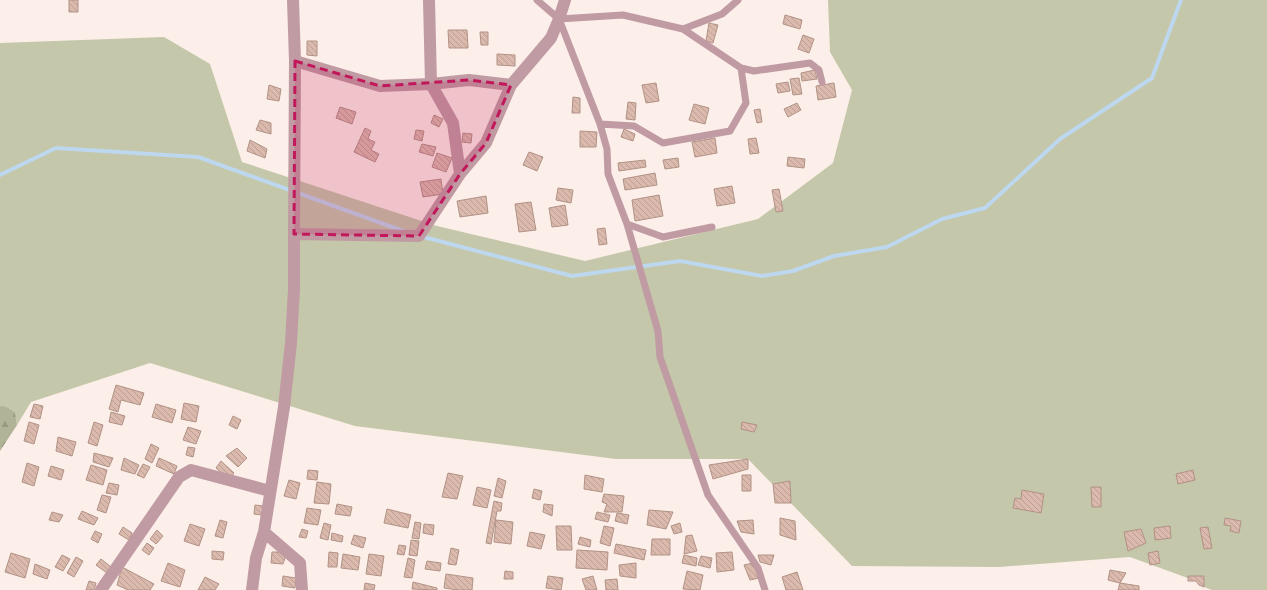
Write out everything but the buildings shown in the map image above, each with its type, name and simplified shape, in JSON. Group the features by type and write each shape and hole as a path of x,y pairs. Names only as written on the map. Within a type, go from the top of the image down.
{"street":[{"path":"252,590 256,558 264,532 284,407 291,343 294,289 295,61 293,0"},
{"path":"429,0 431,84 453,123 460,174"},
{"path":"294,234 419,236 460,174 486,143 511,85 551,38 565,0"},
{"path":"295,61 380,86 431,84 469,80 511,85"},
{"path":"101,590 179,476 191,470 270,491"},
{"path":"264,532 300,563 302,590"}],"lane":[{"path":"537,0 559,19 600,124 607,150 608,174 627,224 658,331 660,357 708,495 758,568 765,590"},
{"path":"683,29 722,14 738,0"},
{"path":"559,19 623,15 683,29 741,68 754,71 810,63 819,70 822,82"},
{"path":"600,124 634,126 663,143 730,131 746,103 741,68"},
{"path":"627,224 663,237 712,227"}],"highlighted area":[{"path":"295,61 380,86 469,80 511,85 486,143 460,174 419,236 294,234"}],"green space":[{"path":"828,0 1267,0 1267,590 1212,590 1204,587 1196,581 1130,557 999,567 852,566 748,459 616,459 355,426 150,363 31,402 17,425 15,412 7,407 0,406 0,43 164,37 210,64 242,162 437,226 585,261 758,219 833,163 852,90 830,52"},
{"path":"0,406 7,407 15,412 17,425 0,451"}],"waterway":[{"path":"420,236 572,276 680,261 762,276 793,271 834,256 887,247 942,219 985,208 1060,139 1152,78 1181,0"},
{"path":"0,175 56,148 198,157 406,232"}]}
